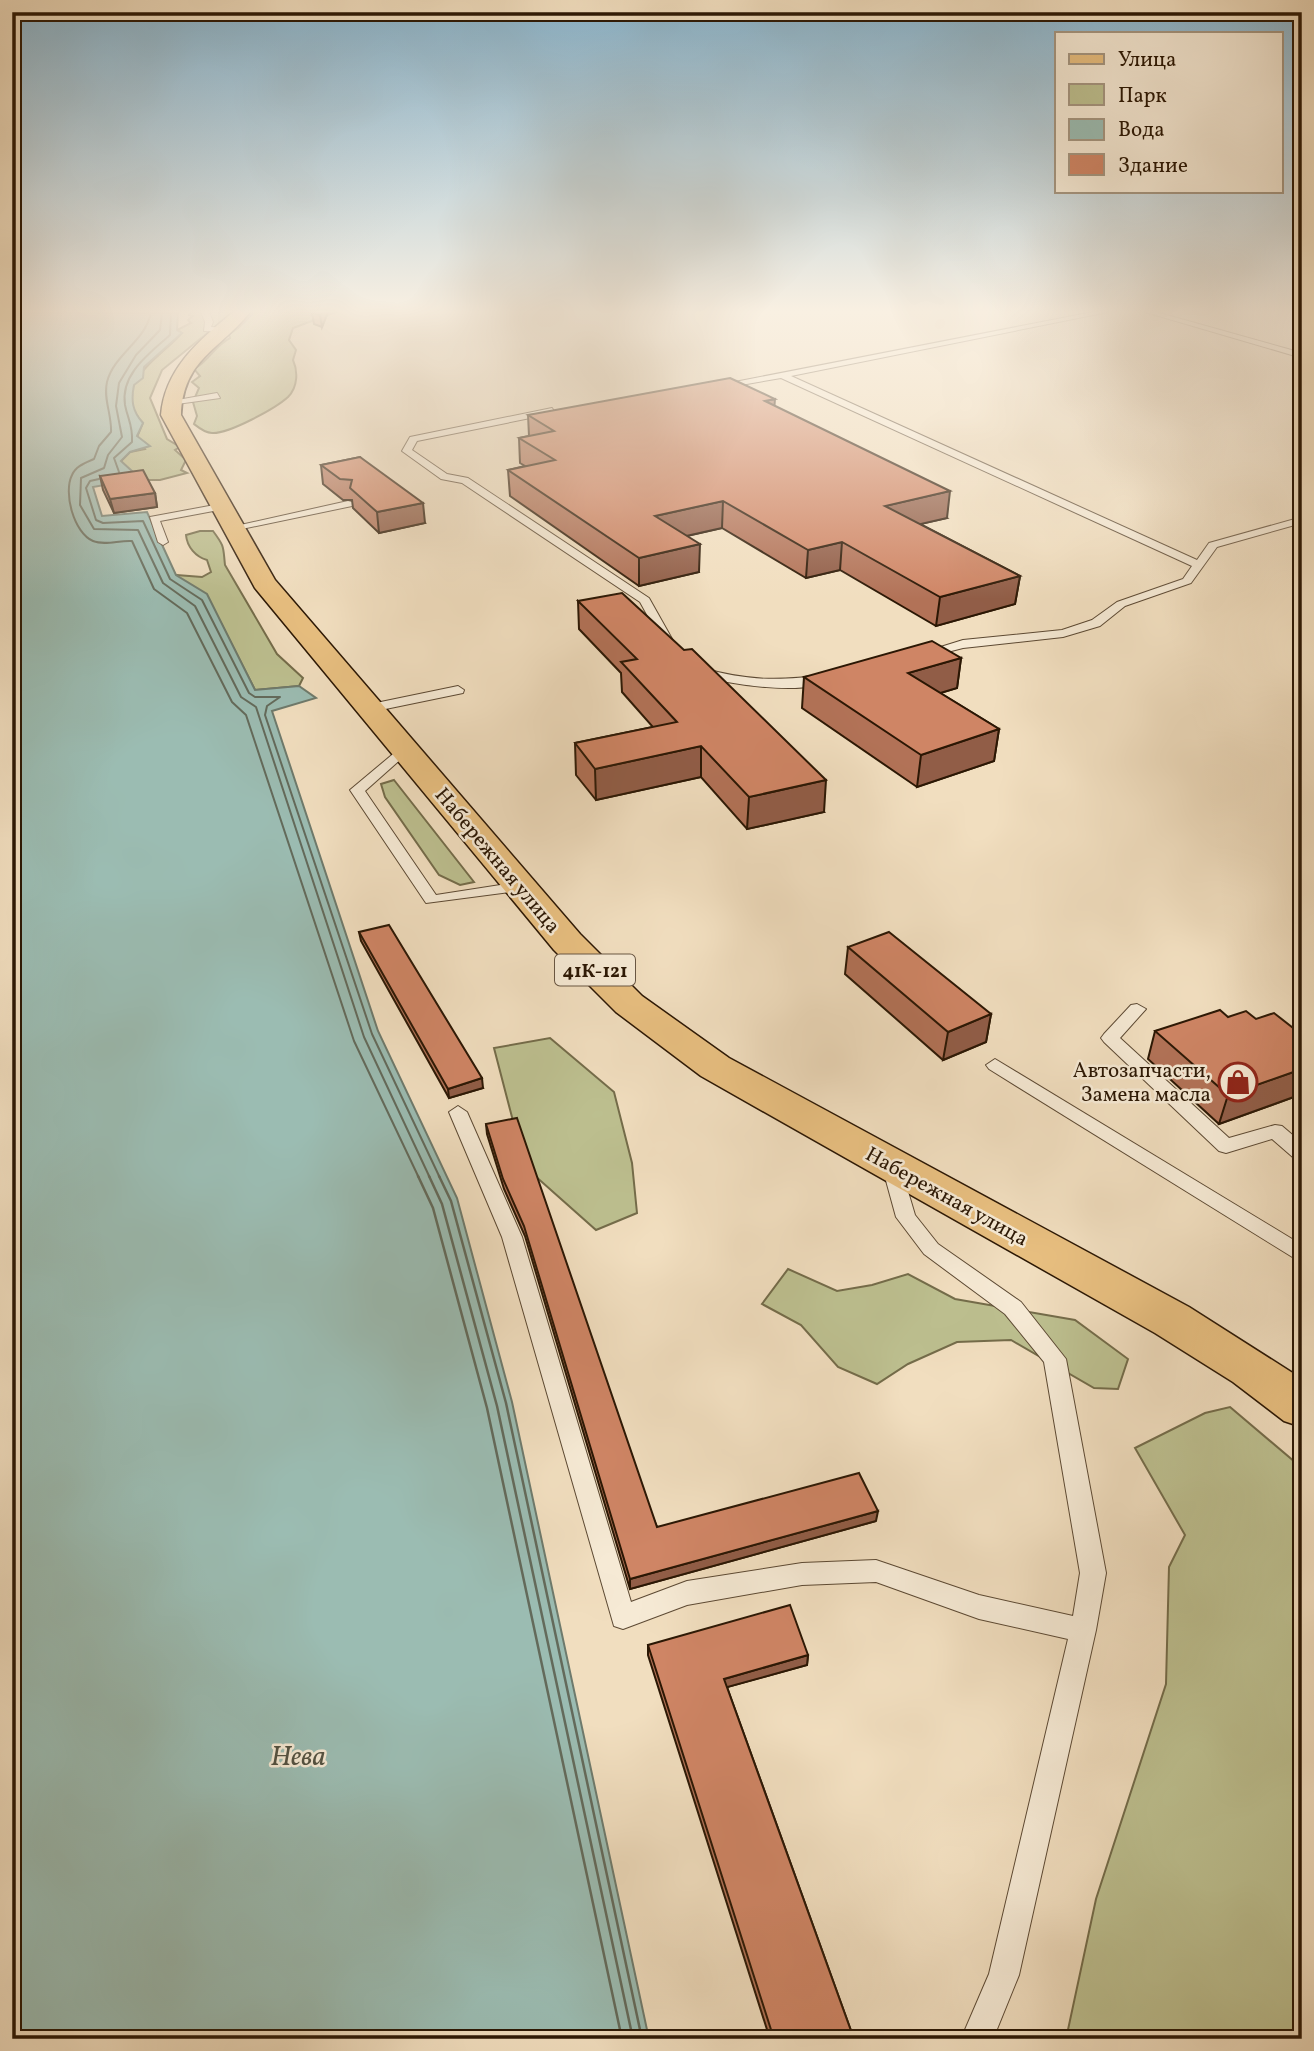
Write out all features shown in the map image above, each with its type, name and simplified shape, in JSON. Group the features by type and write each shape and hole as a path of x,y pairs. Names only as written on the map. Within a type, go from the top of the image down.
{"main road":[{"name":"Набережная улица","path":"170,408 171,415 264,583 520,887 599,974 669,1036 715,1067 1172,1320 1250,1368 1302,1406"}],"lane":[{"path":"569,408 413,439 407,451 444,477 465,480 646,600 674,653"},
{"path":"853,408 1197,564"},
{"path":"163,542 154,519 226,517 348,504"},
{"path":"915,657 963,644 1063,633 1096,623 1121,604 1186,581 1213,545 1302,520"},
{"path":"697,669 724,681 764,685 841,677"},
{"path":"371,708 458,690"},
{"path":"405,748 357,790 432,900 520,887"},
{"path":"1138,1009 1110,1038 1226,1146 1275,1131 1302,1154"},
{"path":"995,1065 1302,1255"},
{"path":"458,1112 512,1237 623,1617 687,1593 802,1574 876,1571 979,1607 1083,1630"},
{"path":"892,1166 906,1217 931,1249 1013,1308 1055,1359 1093,1573 1083,1630 1004,1975 978,2039"}],"green space":[{"path":"154,408 167,439 180,447 175,450 186,460 181,470 187,473 160,480 133,480 121,461 130,452 145,449 137,437 143,423 134,409"},
{"path":"195,408 272,408 240,425 212,433 194,424 197,416"},
{"path":"213,531 220,541 225,565 277,654 303,678 299,686 255,690 221,623 176,575 202,577 211,572 207,560 199,557 188,544 186,535"},
{"path":"394,780 474,882 460,885 439,875 385,797 381,784"},
{"path":"550,1038 614,1092 632,1163 637,1213 596,1230 525,1167 494,1048"},
{"path":"788,1269 837,1291 872,1285 908,1274 955,1299 1075,1320 1128,1359 1118,1389 1094,1388 1011,1340 957,1342 908,1364 877,1384 838,1367 801,1325 762,1304"},
{"path":"1230,1407 1302,1468 1302,2039 1066,2039 1096,1899 1166,1684 1169,1567 1185,1535 1135,1448 1205,1413"}],"water":[{"name":"Нева","path":"12,408 134,408 143,423 137,436 150,446 130,452 121,461 133,472 133,480 93,487 102,516 147,512 176,575 207,594 255,690 299,686 316,698 272,711 378,1031 457,1198 512,1402 649,2039 12,2039"}],"building":[{"path":"568,408 779,408 950,491 885,506 1020,576 940,597 842,542 808,550 723,501 655,516 700,544 639,558 508,470 555,460 519,438 554,431 528,415"},
{"path":"360,457 423,503 377,512 350,488 352,480 340,479 321,465"},
{"path":"143,470 155,493 110,499 100,476"},
{"path":"622,593 684,650 692,649 826,780 749,797 701,746 595,769 575,743 677,722 621,662 637,659 578,601"},
{"path":"932,641 961,658 908,673 999,729 921,755 804,677"},
{"path":"389,925 482,1078 448,1089 359,932"},
{"path":"889,932 991,1014 948,1032 848,947"},
{"path":"1220,1010 1228,1017 1246,1011 1256,1019 1274,1013 1302,1035 1302,1069 1228,1095 1155,1031"},
{"path":"517,1118 657,1527 859,1473 878,1511 630,1579 524,1226 503,1179 486,1124"},
{"path":"790,1605 808,1655 724,1679 854,2039 774,2039 648,1645"}],"place":[{"name":"Автозапчасти, Замена масла","path":"1238,1082"}]}
